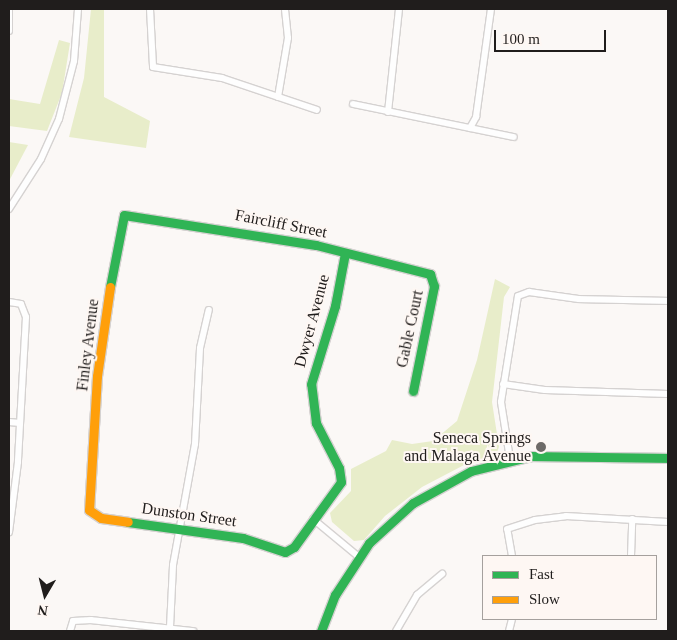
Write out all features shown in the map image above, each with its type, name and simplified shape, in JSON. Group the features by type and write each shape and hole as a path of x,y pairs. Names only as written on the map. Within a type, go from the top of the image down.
{"street":[{"path":"9,9 9,31"},
{"path":"9,209 41,158 59,119 74,61 78,9"},
{"path":"150,9 153,68 222,78 317,110"},
{"path":"278,97 288,38 286,9"},
{"path":"388,112 399,9"},
{"path":"470,128 476,117 491,9"},
{"path":"353,104 514,137"},
{"name":"Faircliff Street","path":"124,215 263,235 430,274"},
{"name":"Finley Avenue","path":"89,510 96,438 97,376 119,228 124,215"},
{"name":"Dwyer Avenue","path":"313,519 338,491 341,482 339,468 316,423 311,384 319,349 333,314 345,253"},
{"name":"Gable Court","path":"413,391 434,286 430,274"},
{"path":"510,459 502,411 503,384 518,296 529,292 579,298 668,301"},
{"path":"9,302 21,304 26,317 20,423 9,532"},
{"path":"170,627 179,530 195,444 200,348 208,310"},
{"path":"503,384 545,390 668,394"},
{"path":"9,422 20,423"},
{"path":"321,631 336,595 359,557 389,523 413,503 471,471 510,459 565,454 668,458"},
{"name":"Dunston Street","path":"89,510 101,518 243,538 285,552 294,547 313,519"},
{"path":"512,555 507,529 535,520 566,516 668,522"},
{"path":"313,519 359,557"},
{"path":"631,555 632,519"},
{"path":"396,631 417,595 442,574"},
{"path":"70,631 73,621 170,627 193,631"}],"green space":[{"path":"91,9 104,9 104,97 150,121 146,148 69,137 84,78"},
{"path":"59,40 70,43 62,93 47,131 9,126 9,99 40,104"},
{"path":"9,142 28,145 9,181"},
{"path":"495,279 510,287 504,297 492,402 499,447 496,455 466,464 422,487 385,516 364,540 354,541 332,522 330,513 351,491 351,469 386,451 392,440 412,444 433,441 457,421 477,360"}],"traffic: fast":[{"path":"110,287 124,215 316,245 430,274 434,286 413,391"},
{"path":"128,522 243,538 285,552 294,547 341,482 339,468 316,423 311,384 335,306 345,253"},
{"path":"321,631 335,595 369,543 413,503 471,471 532,456 668,458"}],"traffic: slow":[{"path":"110,287 97,376 89,510 101,518 128,522"}],"place":[{"name":"Seneca Springs and Malaga Avenue","path":"541,447"}]}
